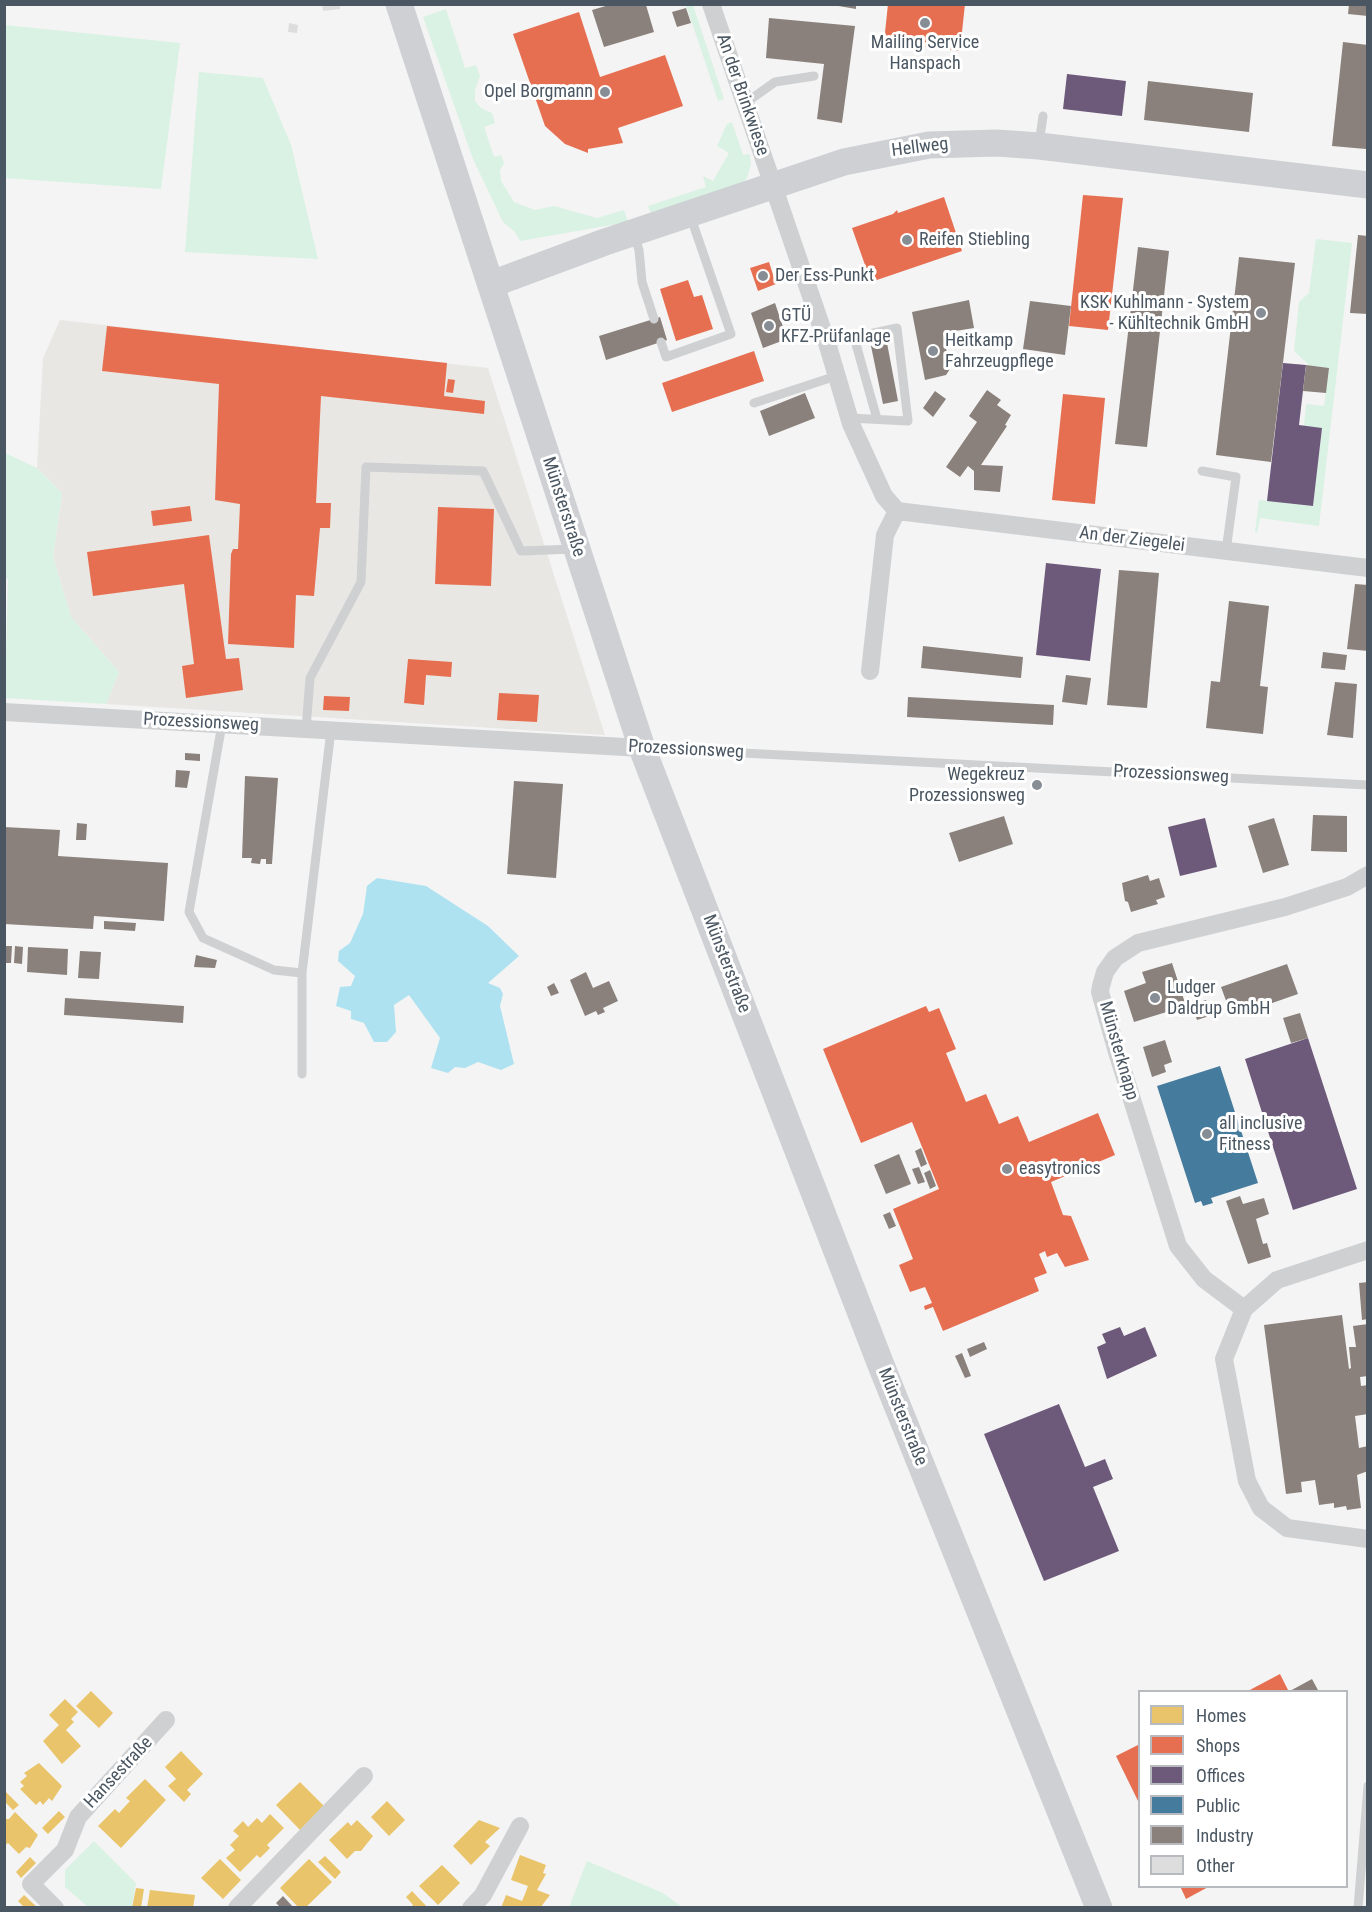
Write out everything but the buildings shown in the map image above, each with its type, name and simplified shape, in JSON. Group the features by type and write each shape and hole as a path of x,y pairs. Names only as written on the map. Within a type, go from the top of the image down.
{"main road":[{"name":"Münsterstraße","path":"399,4 642,748 881,1365 1099,1908"},
{"name":"Hellweg","path":"492,284 633,233 844,162 902,149 957,143 1039,146 1368,185"}],"street":[{"name":"An der Brinkwiese","path":"711,4 774,186"},
{"path":"774,186 827,343 849,418 884,496 897,511 885,536 870,671"},
{"name":"An der Ziegelei","path":"897,511 1368,568"},
{"name":"Prozessionsweg","path":"4,712 642,748"},
{"name":"Münsterknapp","path":"1244,1309 1204,1279 1178,1246 1114,1042 1100,992 1103,979 1115,958 1138,942 1285,907 1347,887 1368,875"},
{"path":"1368,1250 1277,1280 1244,1309 1224,1359 1247,1481 1261,1508 1287,1528 1368,1539"},
{"name":"Hansestraße","path":"55,1908 31,1884 65,1850 78,1817 166,1720"},
{"path":"237,1908 364,1776"},
{"path":"471,1908 483,1895 520,1826"}],"lane":[{"path":"744,104 775,82 814,76"},
{"path":"1039,146 1043,116"},
{"path":"661,342 666,357 731,334 690,214"},
{"path":"633,233 639,250 642,282 654,319"},
{"path":"827,343 897,328 908,421 849,418"},
{"path":"854,337 877,419"},
{"path":"754,403 837,376"},
{"path":"306,729 310,678 361,582 366,467 483,471 521,551 576,549"},
{"path":"1202,471 1236,477 1226,551"},
{"path":"222,724 189,912 203,938 274,970 302,973"},
{"path":"302,1074 302,973 331,730"},
{"name":"Prozessionsweg","path":"642,748 1368,785"},
{"path":"1358,1908 1368,1786"}],"shaded area":[{"path":"60,320 488,368 605,735 106,704 119,672 71,617 53,557 62,493 37,468 43,358"}],"green space":[{"path":"686,5 693,5 724,99 718,101"},
{"path":"446,9 465,68 476,65 480,76 475,90 475,101 481,108 492,113 495,123 484,127 494,157 501,155 504,163 500,171 501,181 514,202 535,210 554,206 597,218 624,210 628,222 520,241 515,232 503,222 473,159 423,17"},
{"path":"5,25 180,43 161,189 5,178"},
{"path":"199,72 263,78 291,145 318,259 185,252"},
{"path":"732,122 743,155 750,154 751,164 744,182 652,217 648,206 706,187 703,176 713,181 729,153 717,146 727,124"},
{"path":"1316,239 1352,243 1319,526 1260,518 1257,533 1255,532 1259,500 1313,506 1322,428 1304,426 1306,404 1324,406 1329,368 1310,366 1294,351 1299,302 1309,293"},
{"path":"5,453 37,468 62,493 53,557 71,617 119,672 106,704 5,698 8,579 4,579"},
{"path":"94,1841 136,1883 132,1907 88,1907 65,1887 65,1870"},
{"path":"587,1861 663,1893 682,1907 569,1907"}],"water":[{"path":"377,878 426,886 488,926 519,956 488,983 500,988 503,994 500,1006 514,1064 501,1070 478,1062 465,1068 455,1067 448,1073 431,1068 440,1038 409,995 394,1005 396,1032 387,1042 374,1042 364,1023 351,1019 351,1011 336,1006 340,987 351,986 355,976 338,961 339,951 350,943 363,914 367,886"}],"place":[{"name":"Mailing Service Hanspach","path":"925,23"},
{"name":"Opel Borgmann","path":"605,92"},
{"name":"Reifen Stiebling","path":"907,240"},
{"name":"Der Ess-Punkt","path":"763,276"},
{"name":"KSK Kuhlmann - System - Kühltechnik GmbH","path":"1261,313"},
{"name":"GTÜ KFZ-Prüfanlage","path":"769,326"},
{"name":"Heitkamp Fahrzeugpflege","path":"933,351"},
{"name":"Wegekreuz Prozessionsweg","path":"1037,785"},
{"name":"Ludger Daldrup GmbH","path":"1155,998"},
{"name":"all inclusive Fitness","path":"1207,1134"},
{"name":"easytronics","path":"1007,1169"}]}
